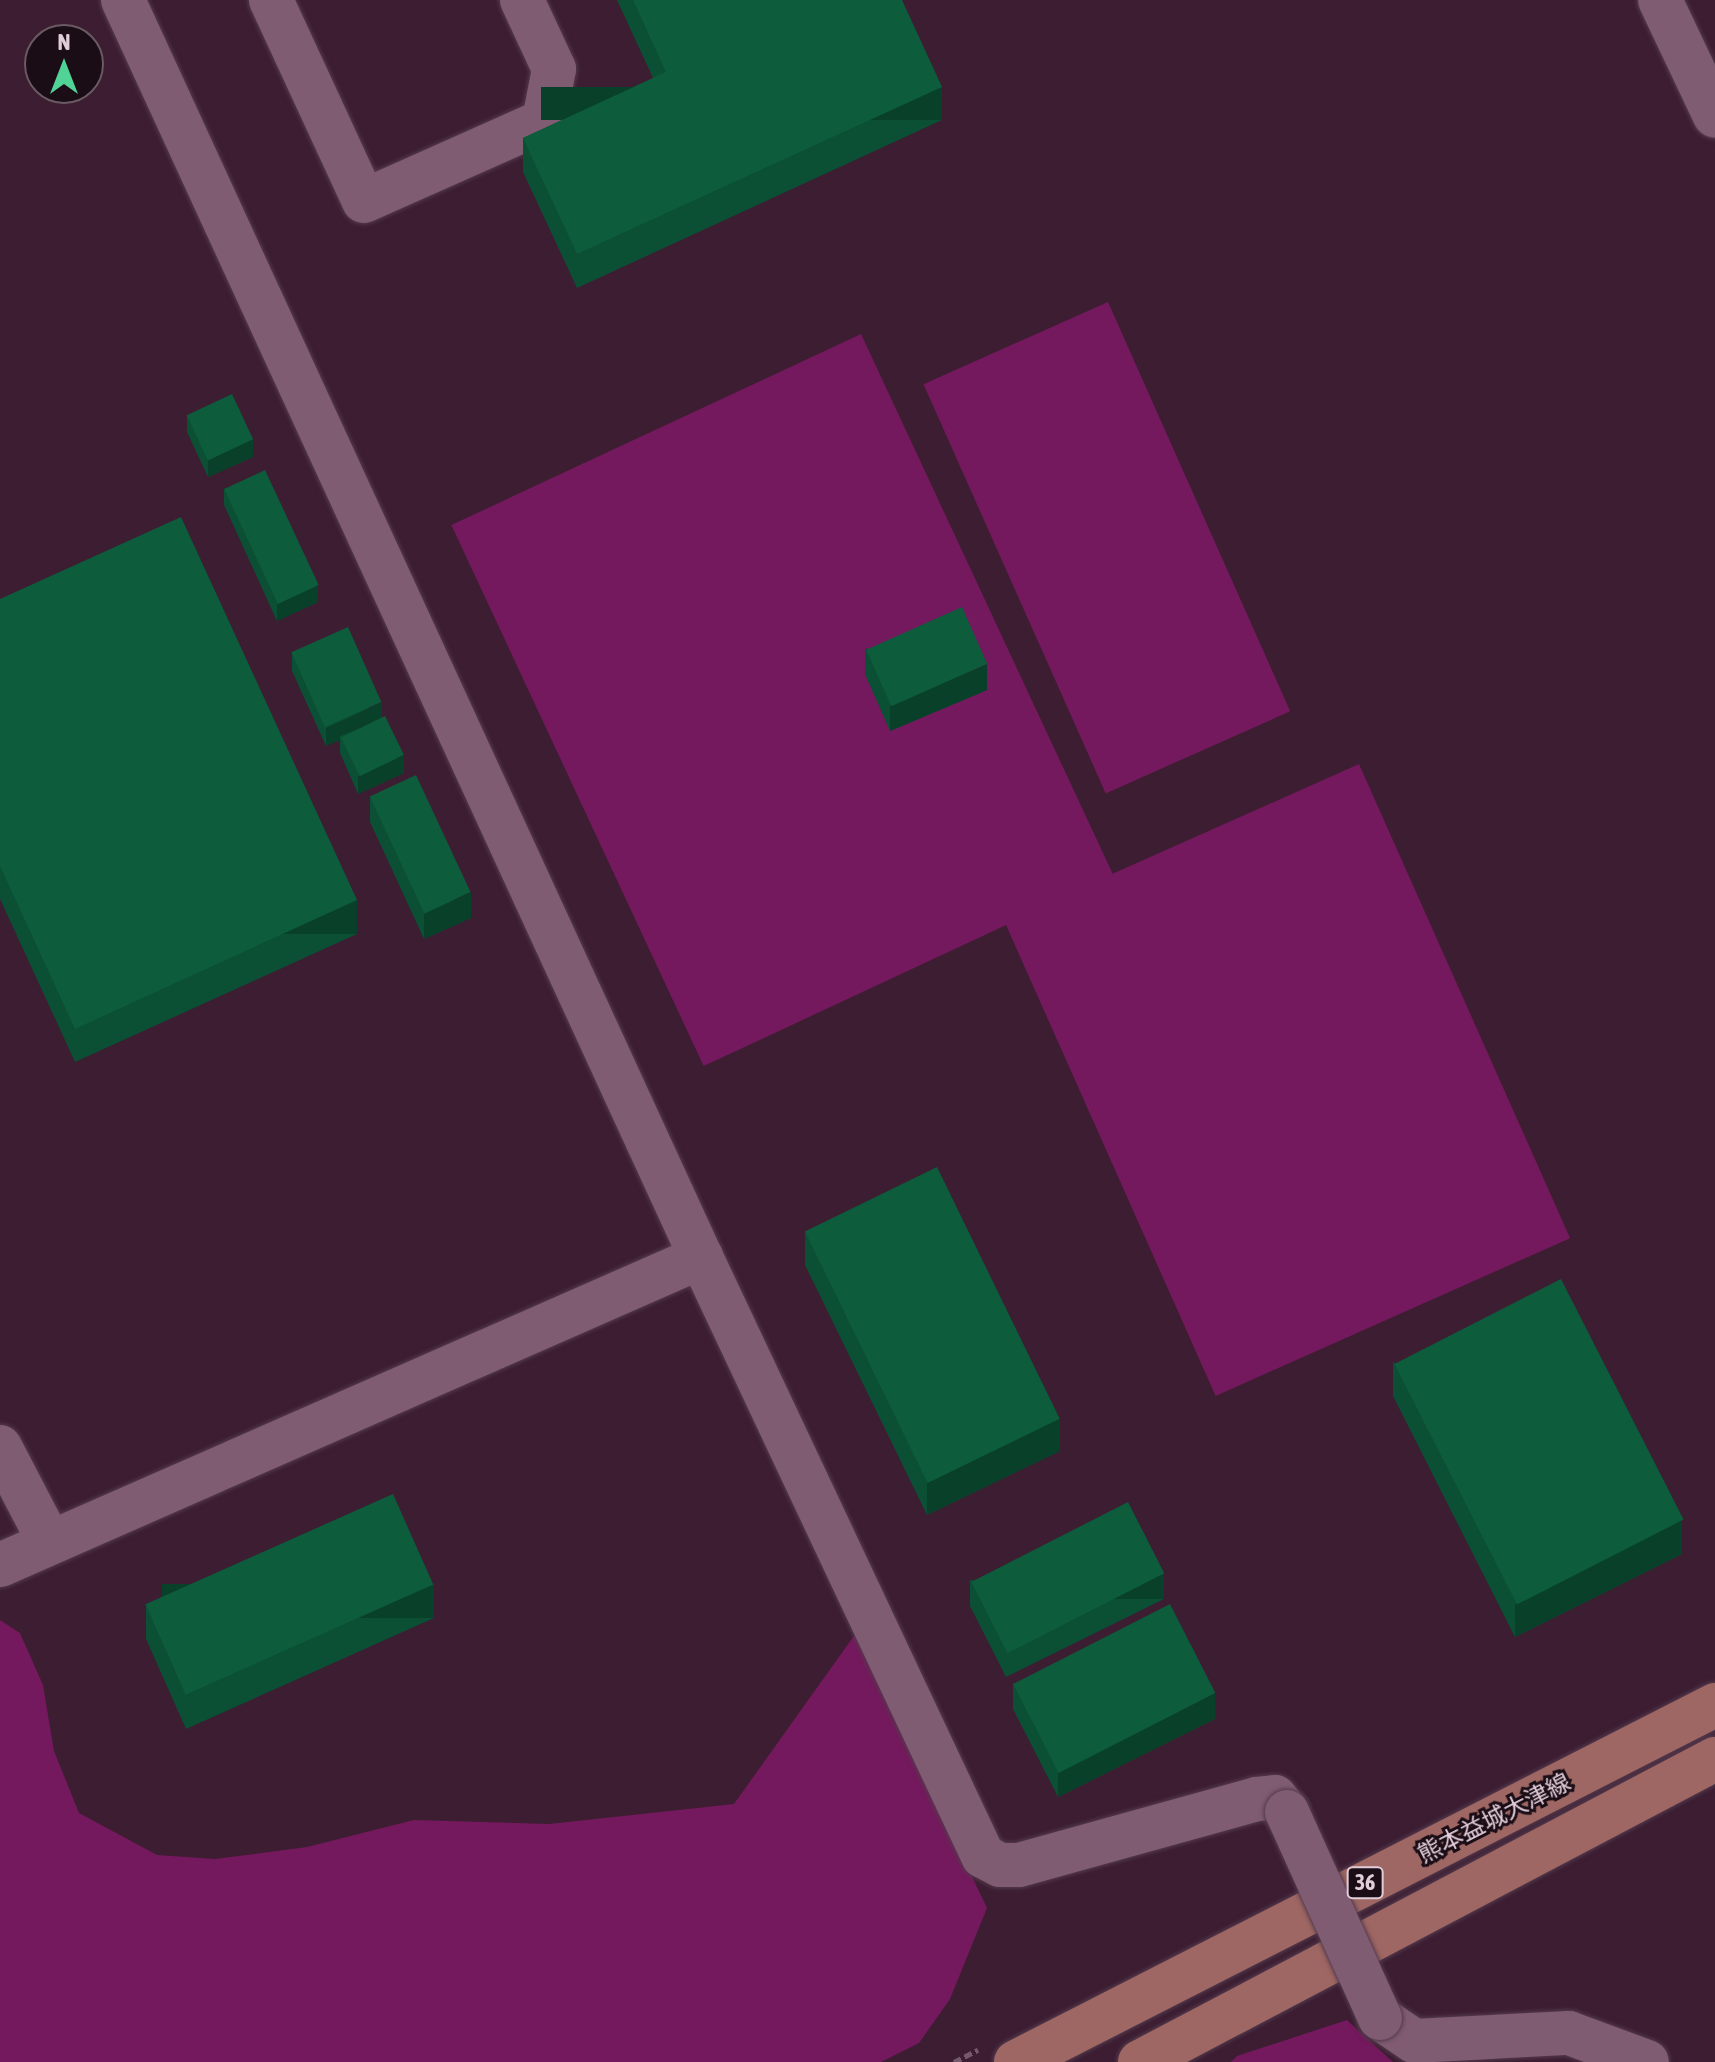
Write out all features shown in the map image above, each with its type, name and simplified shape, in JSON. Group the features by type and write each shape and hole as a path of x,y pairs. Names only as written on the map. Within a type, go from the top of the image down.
{"main road":[{"name":"熊本益城大津線","path":"1016,2062 1715,1705"},
{"name":"熊本益城大津線","path":"1140,2062 1715,1759"}],"street":[{"path":"123,0 701,1257 983,1856 1000,1865 1019,1865 1257,1799 1275,1797 1287,1812 1380,2018 1414,2041 1569,2033 1647,2062"},
{"path":"271,0 364,201 544,121 554,69 522,0"},
{"path":"1660,0 1715,116"},
{"path":"0,1565 701,1257"},
{"path":"0,1447 50,1543"}],"shaded area":[{"path":"1108,302 1290,711 1106,793 923,384"},
{"path":"861,334 1113,875 704,1066 451,525"},
{"path":"1359,764 1570,1238 1216,1396 1005,922"},
{"path":"0,1620 20,1633 43,1685 54,1751 79,1813 157,1855 215,1859 307,1847 414,1820 549,1824 734,1804 856,1633 987,1908 950,1999 919,2043 881,2062 0,2062"},
{"path":"1347,2020 1393,2062 1231,2062 1237,2056"}],"building":[{"path":"633,0 902,0 942,87 577,254 523,138 666,72"},
{"path":"232,394 253,439 208,460 187,415"},
{"path":"265,470 319,585 278,604 224,489"},
{"path":"181,517 357,900 75,1029 0,866 0,599"},
{"path":"962,607 987,664 891,706 866,650"},
{"path":"348,627 381,702 325,727 291,652"},
{"path":"385,716 404,755 360,776 341,737"},
{"path":"416,775 471,892 424,913 370,797"},
{"path":"937,1167 1060,1419 928,1483 805,1231"},
{"path":"1561,1279 1684,1520 1517,1604 1394,1364"},
{"path":"393,1494 433,1584 186,1695 145,1604"},
{"path":"1128,1502 1164,1573 1008,1653 971,1582"},
{"path":"1170,1604 1215,1693 1059,1773 1013,1684"}]}
